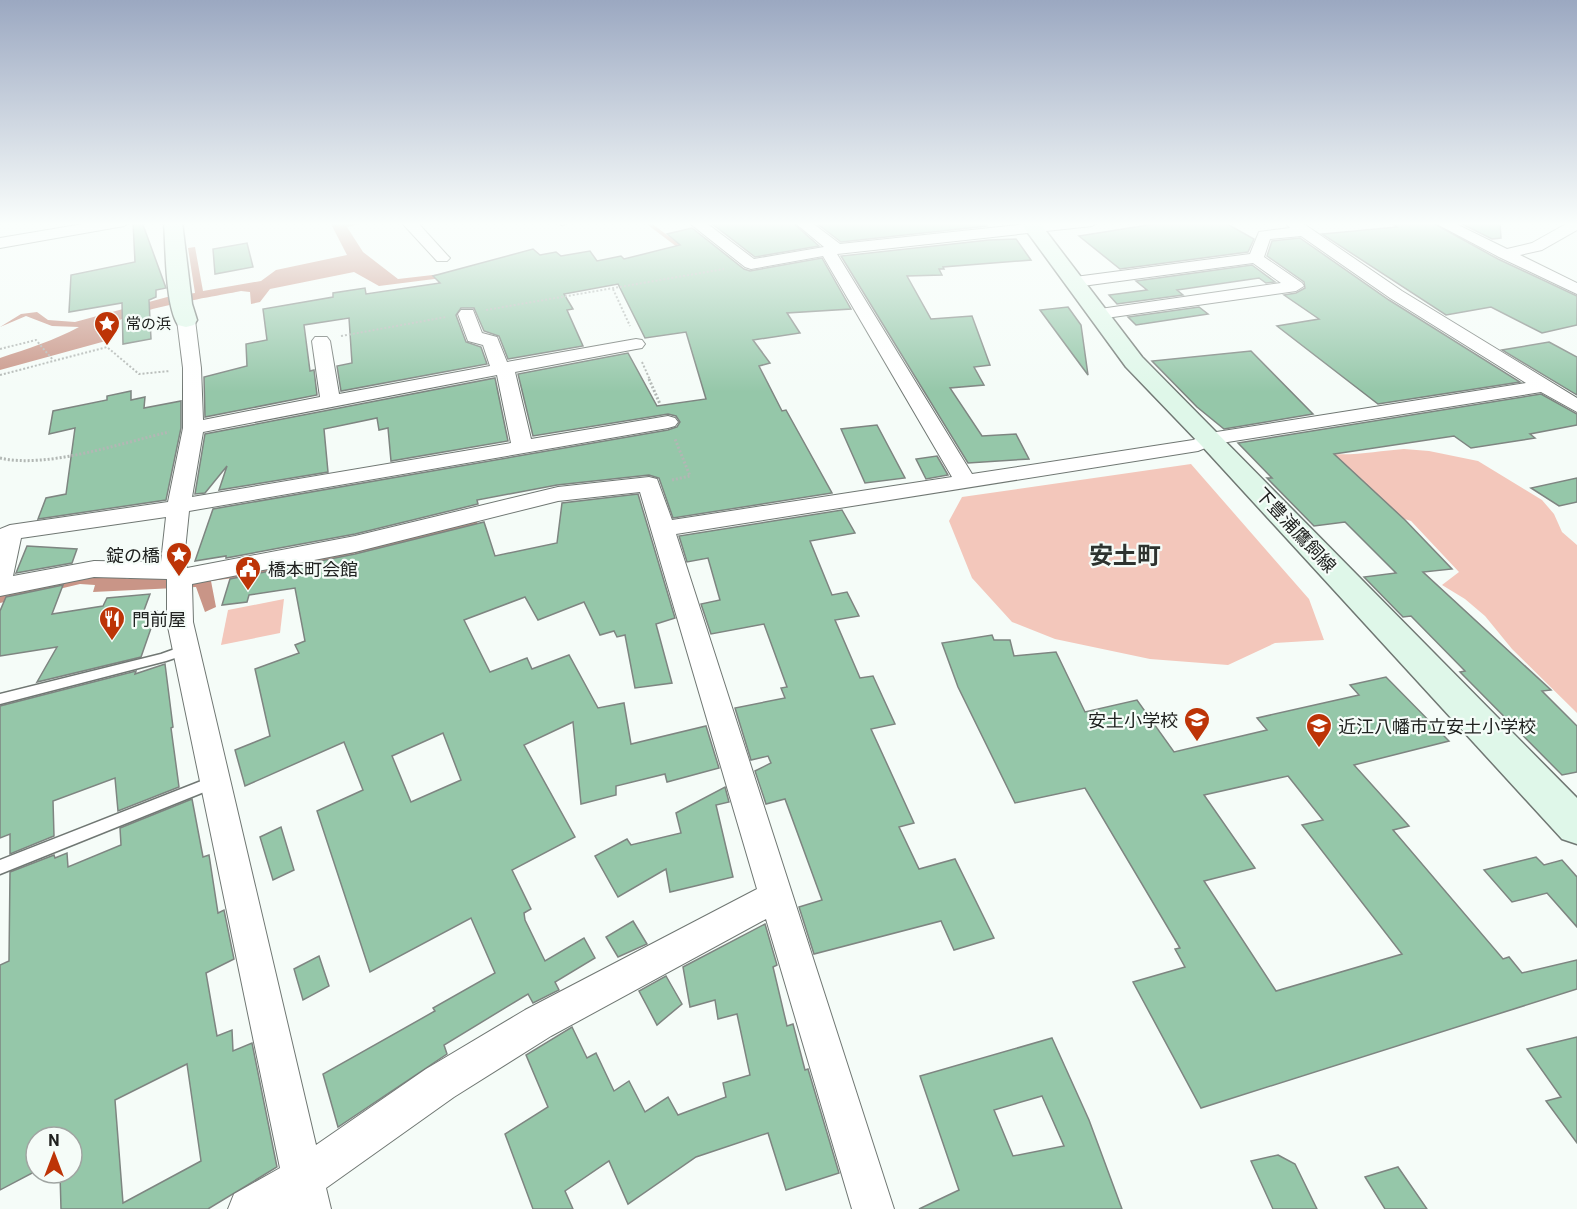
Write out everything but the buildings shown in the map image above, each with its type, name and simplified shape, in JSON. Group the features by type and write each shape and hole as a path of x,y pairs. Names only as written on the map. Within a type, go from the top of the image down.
{"main road":[{"path":"179,278 181,304 186,320"},
{"name":"下豊浦鷹飼線","path":"1072,278 1134,362 1577,826"}],"street":[{"path":"848,278 965,481"},
{"path":"1075,282 1102,278"},
{"path":"1099,314 1296,286 1285,278"},
{"path":"1374,278 1577,406"},
{"path":"1555,278 1577,289"},
{"path":"467,314 474,337 491,342 503,369 522,446"},
{"path":"186,320 192,368 193,428 178,507 172,560 178,575 180,622 307,1194"},
{"path":"321,342 330,401"},
{"path":"193,428 636,344"},
{"path":"662,529 1198,445 1210,439 1545,386"},
{"path":"0,578 5,533 178,507 668,422"},
{"path":"0,587 94,569 178,575 354,544 558,494 649,484 873,1209"},
{"path":"249,1209 307,1194 440,1083 538,1023 775,897"}],"lane":[{"path":"0,699 186,650"},
{"path":"0,867 215,781"}],"path":[{"path":"649,484 690,476 626,314 613,289 671,278"},
{"path":"0,349 36,340 53,360"},
{"path":"39,341 53,360"},
{"path":"0,375 107,347 139,374 192,368"},
{"path":"0,458 6,462 42,460 193,428"}],"shaded area":[{"path":"193,278 201,278 203,291 261,281 265,278 322,278 270,289 260,302 251,304 250,292 241,291 149,310 116,322 109,328 113,339 0,370 0,358 51,340 79,327 52,326 26,316 0,327 21,314 37,312 48,320 75,322 171,296 195,293"},
{"path":"365,278 439,278 379,286"},
{"path":"1404,449 1429,451 1478,461 1542,500 1554,514 1562,532 1577,545 1577,713 1512,649 1485,616 1465,599 1442,585 1459,572 1411,521 1395,516 1323,453 1353,454"},
{"path":"1191,464 1309,599 1324,640 1275,643 1228,665 1150,659 1055,639 1012,622 972,578 949,521 962,497"},
{"path":"476,518 478,525 270,573 211,581 216,607 205,612 196,587 93,592 95,585 80,584 0,603 0,591 113,571 127,579 179,578"},
{"path":"284,599 280,633 221,645 228,610"}],"place":[{"name":"常の浜","path":"107,347"},
{"name":"錠の橋","path":"179,578"},
{"name":"橋本町会館","path":"248,592"},
{"name":"門前屋","path":"112,642"},
{"name":"安土小学校","path":"1197,743"},
{"name":"近江八幡市立安土小学校","path":"1319,749"}],"district":[{"name":"安土町","path":"1125,556"}]}
